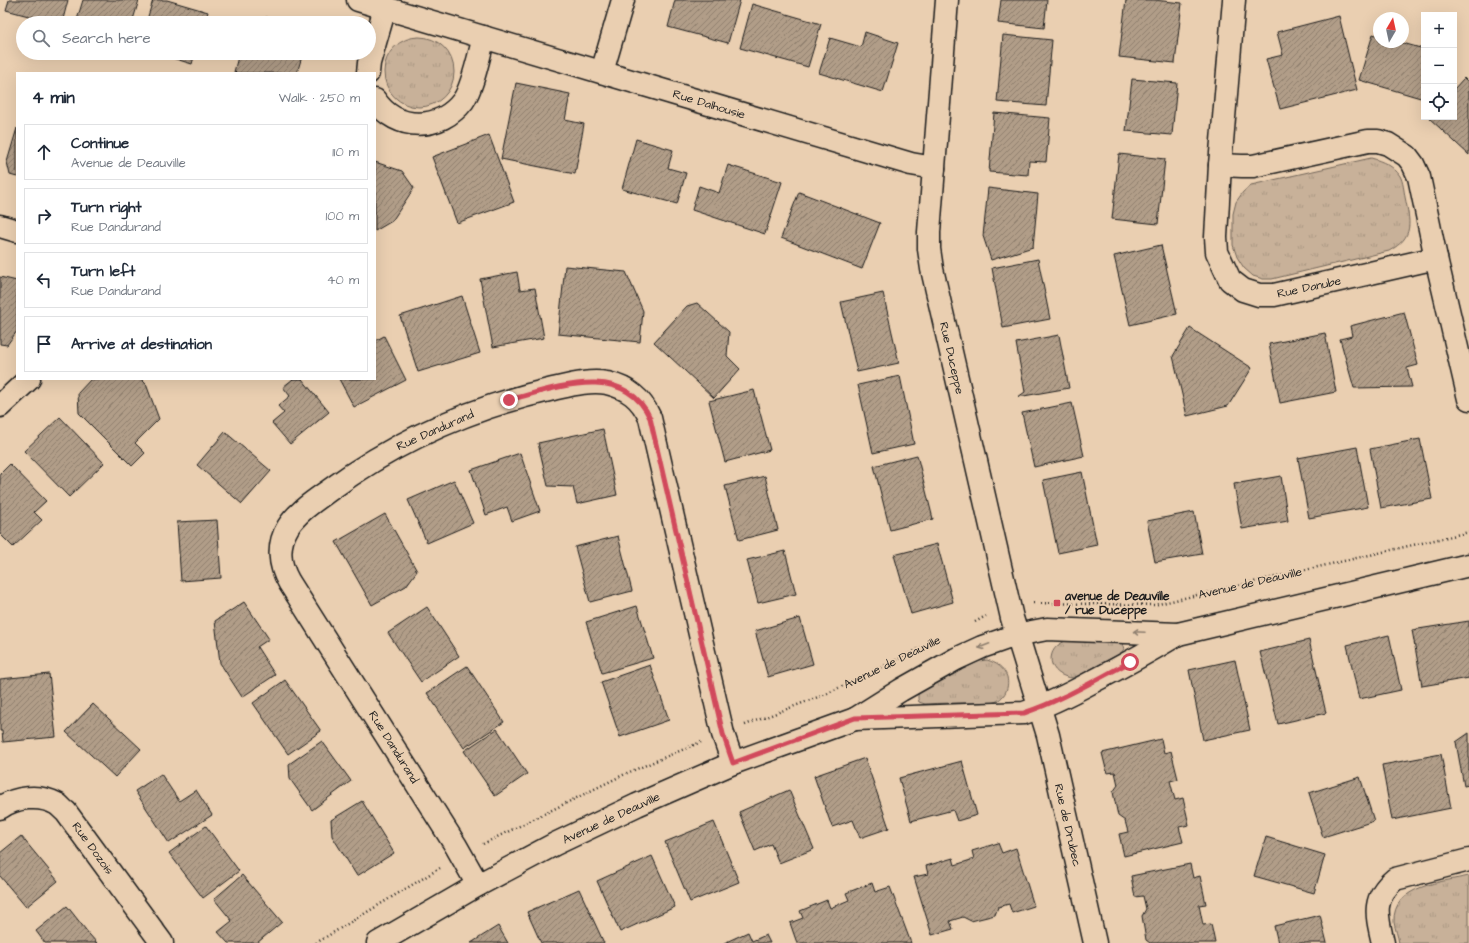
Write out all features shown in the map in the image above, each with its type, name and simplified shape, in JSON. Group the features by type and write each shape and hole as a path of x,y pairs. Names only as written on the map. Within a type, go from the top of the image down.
{"street":[{"name":"Rue Dalhousie","path":"358,0 911,164 934,168"},
{"path":"602,72 623,0"},
{"name":"Rue Duceppe","path":"947,0 929,232 929,250 1016,635 1039,708"},
{"name":"Rue Danube","path":"1234,0 1220,164 1216,237 1217,252 1230,280 1243,290 1259,295 1274,295 1436,258"},
{"path":"376,38 385,8"},
{"path":"376,101 389,115 403,122 419,125 437,122 453,112 463,100 470,85 484,37"},
{"path":"368,72 370,60"},
{"path":"1220,164 1253,166 1368,141 1378,141 1388,144 1407,156 1413,164 1419,177 1436,258 1469,399"},
{"path":"0,226 16,231"},
{"path":"0,406 28,380"},
{"name":"Rue Dandurand","path":"478,885 456,846 283,573 280,560 280,549 287,528 296,517 355,471 412,438 475,412 509,400 580,383 606,383 620,388 638,398 645,407 650,418 723,734 733,763"},
{"name":"Avenue de Deauville","path":"378,943 478,885 555,844 637,805 733,763 855,718 956,658 1016,635 1047,629 1178,634 1469,565"},
{"name":"Avenue de Deauville","path":"855,718 1024,713 1039,708 1130,662 1178,634"},
{"name":"Rue de Drubec","path":"1039,708 1048,735 1092,942"},
{"name":"Rue Dozois","path":"0,808 20,798 32,798 57,804 66,812 162,943"},
{"path":"1383,943 1378,921 1377,905 1381,894 1387,886 1395,879 1469,860"}],"path":[{"name":"Avenue de Deauville","path":"1028,603 1154,605 1469,532"},
{"path":"968,625 991,614"},
{"name":"Avenue de Deauville","path":"747,725 826,694 926,646"},
{"path":"481,845 627,773 704,742"},
{"path":"316,943 442,867"}],"green space":[{"path":"412,37 426,37 439,43 448,52 452,58 454,72 452,86 444,97 433,105 426,107 412,107 405,105 394,97 386,86 384,79 384,65 386,58 394,47 405,39"},
{"path":"1371,158 1383,162 1391,167 1397,172 1402,181 1409,228 1403,240 1397,246 1389,251 1272,279 1263,279 1253,276 1244,268 1237,257 1233,245 1233,214 1236,202 1243,192 1251,185"},
{"path":"1069,640 1118,642 1122,643 1124,649 1121,653 1074,678 1058,673 1053,667 1051,661 1055,649 1060,644"},
{"path":"987,660 999,666 1007,677 1008,681 1005,694 999,700 991,703 925,704 919,702 918,696 921,690 979,661"},
{"path":"1469,876 1469,943 1399,943 1394,922 1396,910 1401,900 1421,887 1433,883"}],"building":[{"path":"9,0 68,0 64,16 29,16 6,10"},
{"path":"83,0 139,0 134,16 78,16"},
{"path":"153,0 167,0 208,12 207,16 148,16"},
{"path":"675,0 740,0 728,43 668,27"},
{"path":"1001,0 1047,0 1044,28 998,23"},
{"path":"1126,0 1154,0 1182,3 1175,63 1119,57"},
{"path":"752,4 821,24 808,67 740,48"},
{"path":"1339,16 1357,90 1280,109 1266,59 1283,55 1277,32"},
{"path":"865,32 898,43 883,92 819,73 830,38 861,47"},
{"path":"1373,34 1373,48 1409,48 1409,45 1421,48 1421,98 1359,80"},
{"path":"1003,35 1052,40 1046,106 997,102"},
{"path":"179,60 193,60 192,64"},
{"path":"237,60 301,60 297,72 234,72"},
{"path":"1464,78 1469,83 1469,155 1431,120 1457,120 1457,86"},
{"path":"1132,79 1177,83 1172,135 1126,131"},
{"path":"516,83 570,94 565,120 584,124 575,174 501,159"},
{"path":"994,113 1050,118 1046,162 1029,161 1028,175 989,172"},
{"path":"16,131 16,177 10,175 7,162"},
{"path":"489,135 514,202 457,223 432,157"},
{"path":"636,139 673,150 668,168 686,173 677,204 622,189"},
{"path":"1119,154 1165,159 1158,224 1112,219"},
{"path":"376,162 402,171 414,188 392,221 376,230"},
{"path":"728,165 782,182 765,234 692,210 699,186 719,193"},
{"path":"988,188 1038,194 1033,247 991,260 983,236"},
{"path":"799,192 880,223 862,269 781,238"},
{"path":"1161,245 1177,314 1130,325 1114,256"},
{"path":"1038,259 1050,319 1003,328 992,268"},
{"path":"565,266 626,272 643,311 640,342 558,334"},
{"path":"517,272 520,290 535,288 544,338 493,347 480,279"},
{"path":"0,277 16,281 16,332 7,345 0,344"},
{"path":"883,293 899,363 857,372 841,302"},
{"path":"462,296 480,353 418,372 400,316"},
{"path":"697,303 729,332 727,356 740,369 714,398 654,342 687,306"},
{"path":"1404,312 1418,365 1407,368 1412,387 1354,388 1340,339 1352,336 1350,326"},
{"path":"1190,328 1252,368 1228,406 1187,416 1173,356"},
{"path":"1325,333 1336,392 1280,403 1269,344"},
{"path":"1059,335 1069,388 1018,397 1025,392 1016,343"},
{"path":"384,336 406,380 354,407 340,380 376,380 376,340"},
{"path":"900,376 914,444 873,453 858,385"},
{"path":"90,380 142,380 146,384 159,419 135,443 145,453 132,466 79,413 78,393"},
{"path":"292,380 303,380 329,412 290,444 272,423 284,413 278,406 290,396 283,387"},
{"path":"754,390 770,450 725,462 709,401"},
{"path":"1072,403 1084,456 1034,467 1022,413"},
{"path":"60,417 104,463 69,497 24,451"},
{"path":"603,429 617,495 577,504 573,487 548,486 538,443"},
{"path":"225,432 271,471 242,504 197,465"},
{"path":"1420,439 1432,499 1381,508 1370,449"},
{"path":"1357,447 1368,507 1309,518 1298,458"},
{"path":"520,453 540,511 512,521 507,507 486,515 471,470"},
{"path":"917,455 933,519 890,530 874,466"},
{"path":"10,464 46,501 34,512 42,520 13,547 0,534 0,474"},
{"path":"1082,472 1097,545 1058,553 1043,480"},
{"path":"765,476 778,530 739,540 725,486"},
{"path":"1281,476 1288,521 1242,529 1234,484"},
{"path":"454,480 473,523 427,543 408,500"},
{"path":"1194,512 1202,554 1155,562 1147,521"},
{"path":"385,514 417,571 406,586 372,605 336,542"},
{"path":"217,520 221,578 181,581 177,522"},
{"path":"618,536 632,591 590,602 575,547"},
{"path":"937,544 953,602 911,614 894,555"},
{"path":"785,551 796,594 758,603 747,560"},
{"path":"244,602 269,639 257,647 275,675 242,697 220,663 215,621"},
{"path":"637,606 653,658 602,673 586,622"},
{"path":"427,607 459,656 421,682 388,633"},
{"path":"800,618 813,664 768,677 755,631"},
{"path":"1469,621 1469,678 1422,686 1412,630"},
{"path":"1389,635 1401,690 1359,699 1347,645"},
{"path":"1309,640 1326,713 1278,724 1260,652"},
{"path":"1235,660 1250,730 1203,740 1189,670"},
{"path":"650,665 669,720 620,737 601,682"},
{"path":"467,666 504,722 464,748 427,693"},
{"path":"49,674 56,737 3,742 2,731 0,731 0,679"},
{"path":"285,680 321,731 288,754 253,703"},
{"path":"93,704 141,749 115,777 66,732"},
{"path":"497,729 527,774 495,796 464,751"},
{"path":"1469,733 1469,785 1464,786 1456,742"},
{"path":"1161,739 1164,753 1171,751 1178,779 1170,781 1175,800 1183,798 1189,825 1179,827 1183,842 1124,856 1119,834 1128,832 1125,821 1118,816 1113,792 1118,785 1115,772 1107,773 1102,753"},
{"path":"322,741 351,781 312,810 290,779 289,764"},
{"path":"1441,754 1451,808 1392,820 1382,765"},
{"path":"865,758 889,828 860,838 853,820 832,827 814,776"},
{"path":"962,761 977,815 957,821 953,810 911,821 899,778"},
{"path":"161,774 179,801 196,790 212,815 169,843 135,791"},
{"path":"1360,777 1374,821 1323,837 1309,793"},
{"path":"789,790 814,849 779,863 771,844 755,851 739,812"},
{"path":"362,801 394,853 357,876 332,836 331,820"},
{"path":"714,822 739,882 690,902 665,842"},
{"path":"206,826 239,871 203,898 169,853"},
{"path":"21,836 58,881 26,907 0,876 0,853"},
{"path":"1266,837 1325,855 1314,893 1254,876"},
{"path":"998,843 1002,853 1016,848 1034,906 1012,913 1009,904 998,907 995,915 971,921 963,917 950,921 953,929 932,935 914,877 928,874 926,866 953,858 955,865 974,859 972,851"},
{"path":"652,856 675,907 620,932 597,881"},
{"path":"1190,864 1193,878 1200,876 1206,904 1199,905 1203,925 1211,924 1215,943 1150,943 1146,940 1142,916 1146,909 1143,896 1135,897 1131,876"},
{"path":"242,875 282,922 257,943 228,943 218,932 232,921 214,899"},
{"path":"872,883 875,892 890,887 911,943 797,943 790,923 803,918 800,911 827,900 830,908 849,900 846,893"},
{"path":"579,889 604,943 541,943 527,912"},
{"path":"67,906 97,943 45,943 36,931"},
{"path":"1320,915 1327,943 1278,943 1274,926"},
{"path":"498,926 508,943 471,943"},
{"path":"748,932 752,941 766,935 770,943 724,943"}],"place":[{"name":"avenue de Deauville / rue Duceppe","path":"1057,603"}],"route":[{"path":"509,400 542,391 592,382 606,383 631,393 638,398 645,407 650,418 723,734 733,763 855,718 1024,713 1039,708 1130,662"}]}
